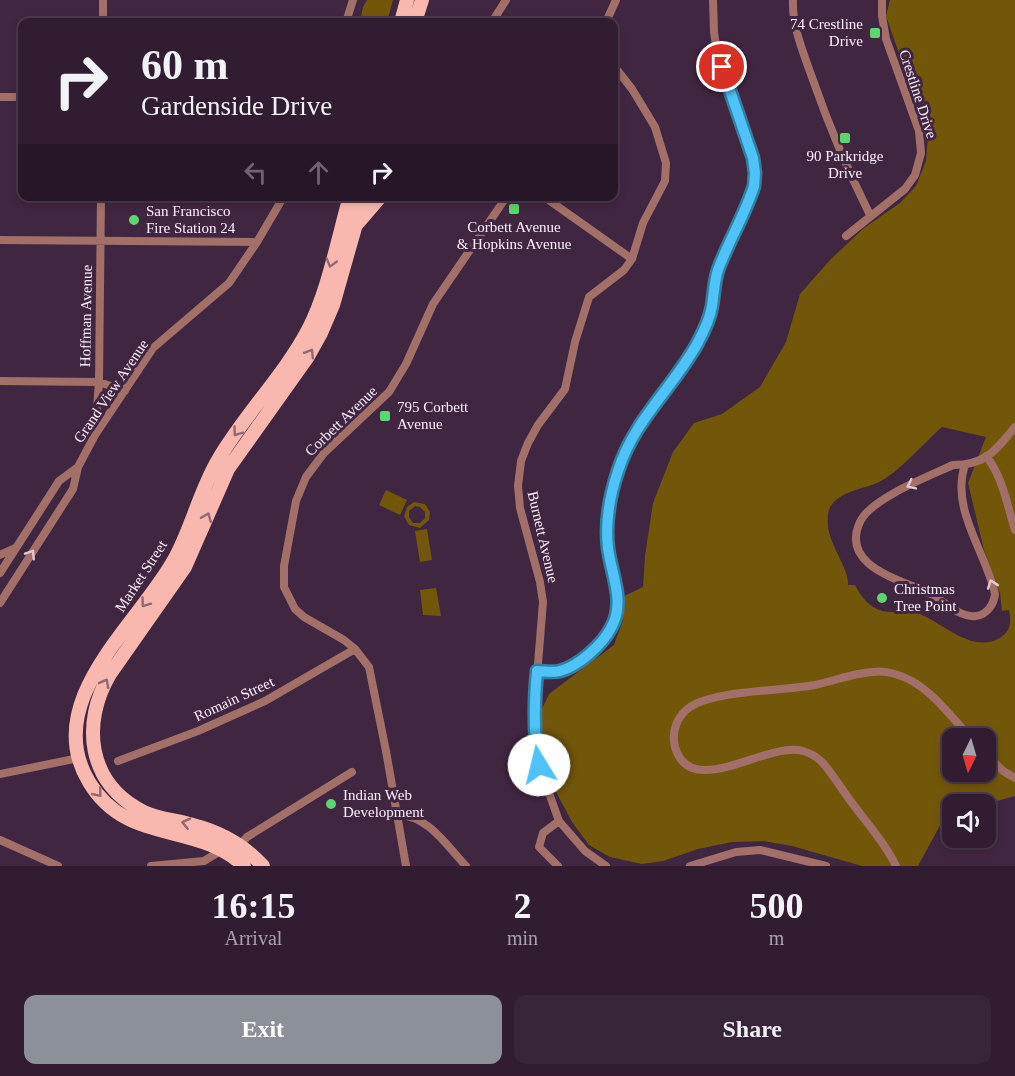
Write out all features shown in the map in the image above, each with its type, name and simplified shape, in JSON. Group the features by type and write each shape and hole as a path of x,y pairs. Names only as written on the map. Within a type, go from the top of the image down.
{"main road":[{"path":"402,18 407,0"},
{"path":"416,18 422,0"},
{"name":"Market Street","path":"240,865 222,850 199,841 148,828 127,819 100,798 89,782 79,758 76,742 77,721 87,687 98,667 174,561 216,462 306,333 322,294 350,201"},
{"name":"Market Street","path":"263,866 240,845 203,828 143,811 119,794 103,773 95,755 92,731 94,713 100,693 110,674 185,567 228,469 307,358 321,333 333,305 363,201"},
{"path":"356,225 377,201"}],"street":[{"path":"103,0 103,18"},
{"path":"347,18 353,0"},
{"path":"495,18 506,0"},
{"path":"608,18 616,0"},
{"path":"537,671 557,672 574,664 598,645 613,624 617,610 617,593 607,531 618,470 640,423 683,367 701,336 712,308 718,270 754,186 753,158 716,45 713,0"},
{"path":"793,0 798,36 823,109 840,153 870,215"},
{"name":"Crestline Drive","path":"846,236 905,189 915,175 921,153 918,131 886,39 882,0"},
{"name":"Burnett Avenue","path":"606,866 585,851 559,821 539,765 534,740 534,713 543,602 540,582 520,508 518,486 521,461 534,432 565,389 575,342 589,297 624,270 632,259 643,223 665,181 666,163 655,128 632,89 618,71"},
{"path":"0,97 18,97"},
{"name":"Hoffman Avenue","path":"95,435 99,382 101,201"},
{"name":"Grand View Avenue","path":"0,603 73,489 78,467 95,435 153,348 229,283 281,201"},
{"name":"Corbett Avenue","path":"406,866 371,674 355,649 295,609 287,596 283,577 284,566 299,492 309,471 324,453 389,392 406,364 433,304 504,201"},
{"path":"550,201 632,259"},
{"path":"0,240 257,242"},
{"path":"0,381 99,382 124,391"},
{"path":"965,465 960,480 961,492 972,534 995,594 994,602 989,609 976,616 964,614 932,594 874,569 861,555 856,537 862,518 877,502 953,465 965,465 986,456 1005,441 1015,427"},
{"path":"986,456 999,478 1015,530"},
{"name":"Grand View Avenue","path":"0,573 59,481 78,467"},
{"path":"0,555 15,548"},
{"name":"Romain Street","path":"118,761 198,731 265,701 355,649"},
{"path":"896,866 827,768 813,755 802,750 787,749 718,770 697,769 684,761 676,750 674,736 677,722 691,707 705,701 743,693 801,687 863,673 881,672 904,677 918,685 961,728"},
{"path":"0,774 79,758"},
{"path":"996,764 1015,778"},
{"path":"240,845 247,837 352,772"},
{"path":"397,815 408,816 423,822 466,866"},
{"path":"558,866 538,847 543,833 559,821"},
{"path":"0,840 58,866"},
{"path":"151,866 204,861 222,850"},
{"path":"690,866 736,852 760,850 825,866"}],"shaded area":[{"path":"367,0 393,0 388,18 361,18"},
{"path":"890,0 1015,0 1015,796 996,801 996,794 942,794 942,822 918,866 862,866 792,846 763,841 732,842 698,849 663,861 642,864 610,857 589,845 572,822 554,788 540,740 542,709 549,694 614,645 623,620 620,598 643,587 653,503 673,452 694,423 722,414 760,387 786,342 800,294 830,260 864,228 900,203 916,186 926,161 928,137 886,16","holes":["942,427 986,437 968,483 984,550 1000,593 1002,611 1009,610 1010,622 1009,629 1000,638 990,642 979,642 959,636 913,611 887,612 870,605 855,585 848,585 846,572 831,540 828,513 833,503 849,492 886,478 903,465"]},
{"path":"386,490 407,500 400,515 379,505"},
{"path":"414,502 425,504 430,512 429,520 420,528 409,525 404,516 407,507","holes":["415,506 425,512 425,518 420,523 413,523 409,517 409,511"]},
{"path":"427,529 432,560 420,562 415,531"},
{"path":"436,588 441,616 423,615 420,590"}],"place":[{"name":"74 Crestline Drive","path":"875,33"},
{"name":"90 Parkridge Drive","path":"845,138"},
{"name":"Corbett Avenue & Hopkins Avenue","path":"514,209"},
{"name":"San Francisco Fire Station 24","path":"134,220"},
{"name":"795 Corbett Avenue","path":"385,416"},
{"name":"Christmas Tree Point","path":"882,598"},
{"name":"Indian Web Development","path":"331,804"}],"route":[{"path":"539,765 534,740 537,671 557,672 574,664 598,645 613,624 617,610 617,593 607,531 618,470 640,423 683,367 701,336 710,316 718,270 754,186 753,158 722,67"}]}
